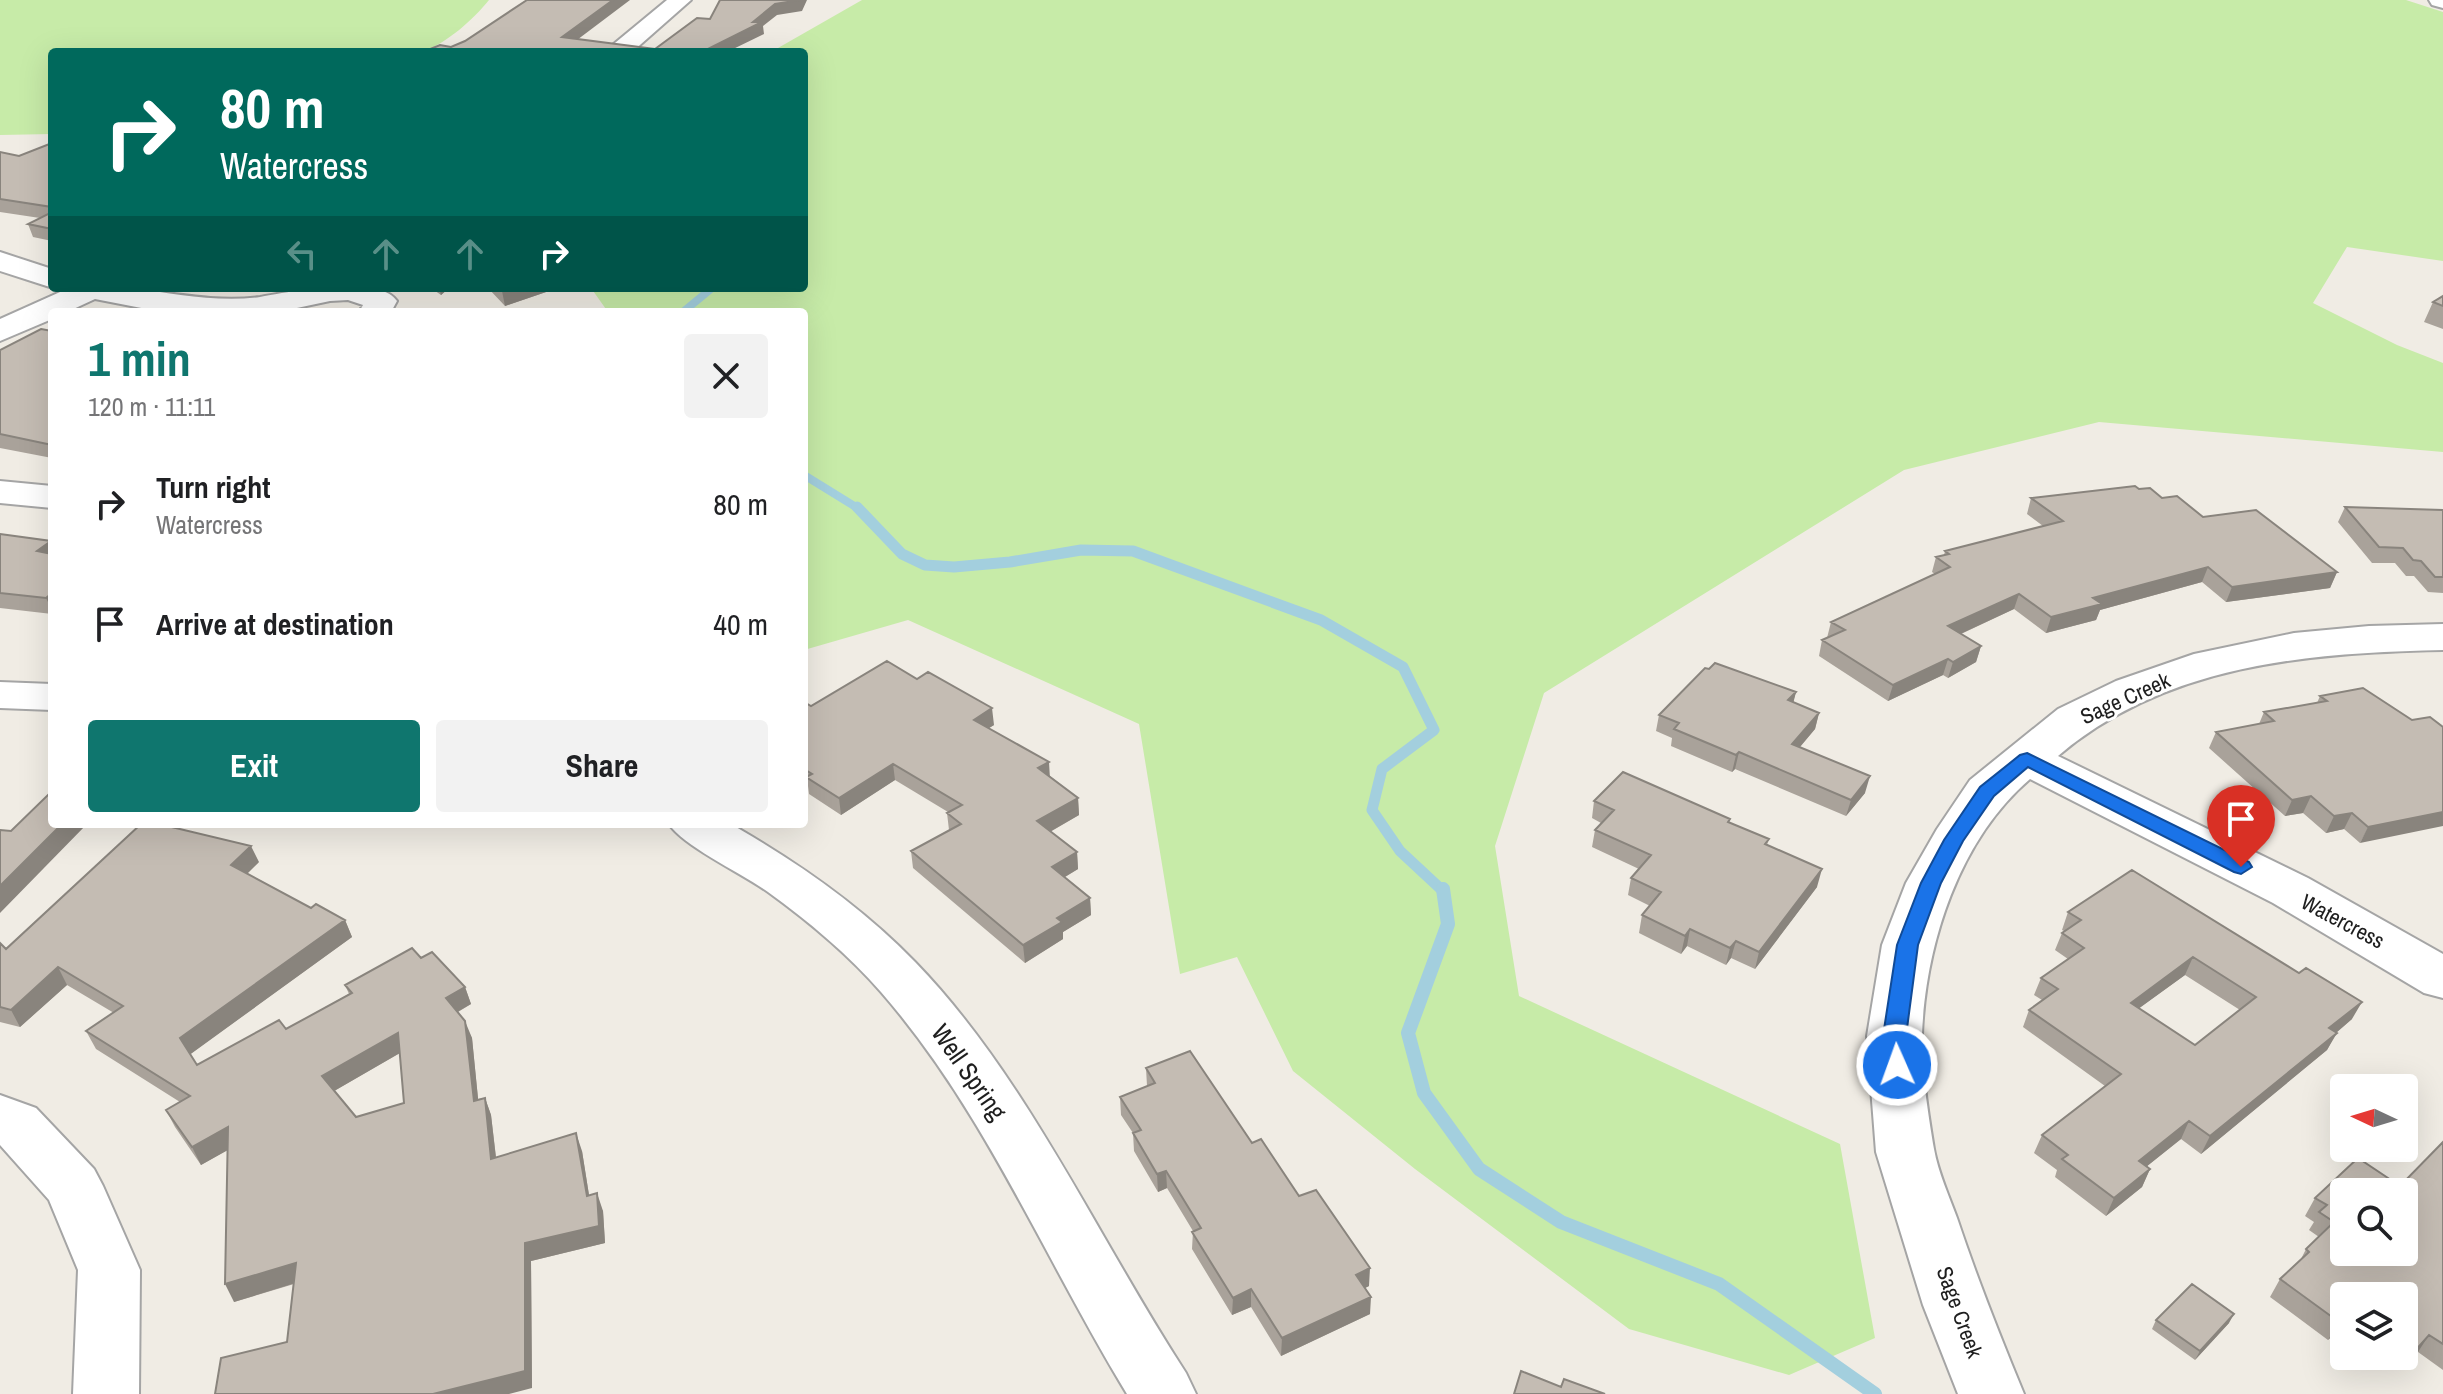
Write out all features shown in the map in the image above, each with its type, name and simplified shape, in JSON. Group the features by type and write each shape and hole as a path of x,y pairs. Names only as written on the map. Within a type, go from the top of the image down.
{"street":[{"path":"622,48 680,0"},
{"path":"0,261 48,278"},
{"path":"49,308 83,292"},
{"path":"111,292 167,303 225,308"},
{"path":"257,308 324,293 356,292 368,293 381,301 377,308"},
{"path":"0,331 48,308"},
{"path":"0,492 48,497"},
{"name":"Sage Creek","path":"1991,1394 1955,1305 1905,1152 1894,1036 1908,945 1931,883 1954,840 1987,791 2074,719 2131,690 2209,663 2294,646 2369,639 2443,637"},
{"path":"0,695 48,697"},
{"name":"Watercress","path":"2027,759 2268,881 2402,953 2443,979"},
{"name":"Well Spring","path":"700,828 775,873 836,920 919,1001 998,1111 1055,1207 1120,1329 1163,1394"},
{"path":"0,1118 16,1124 73,1186 109,1270 106,1394"}],"green space":[{"path":"0,0 489,0 459,30 430,48 48,48 48,134 0,135"},
{"path":"862,0 2406,0 2443,12 2443,261 2347,247 2313,303 2397,345 2443,363 2443,452 2099,422 1904,470 1544,693 1495,846 1519,996 1840,1144 1875,1338 1789,1375 1629,1329 1415,1169 1293,1071 1237,957 1180,974 1139,724 908,620 808,649 808,308 605,308 594,292 808,292 808,48 778,48"}],"building":[{"path":"527,0 613,0 562,37 647,48 433,48 440,45 451,47"},
{"path":"720,0 800,0 775,4 753,22 762,22 710,48 656,48 697,18 710,19"},
{"path":"48,145 48,206 0,199 0,152 19,156"},
{"path":"48,214 48,228 28,224"},
{"path":"2443,296 2443,306 2433,302"},
{"path":"41,329 48,330 48,444 0,434 0,350"},
{"path":"2135,486 2139,489 2150,488 2162,498 2177,496 2203,517 2256,510 2337,572 2232,587 2208,567 2093,598 2102,604 2051,617 2019,594 1948,626 1981,646 1953,662 1948,659 1893,685 1822,640 1845,630 1831,622 1950,567 1936,557 1949,554 1945,551 2063,521 2031,498"},
{"path":"2345,507 2443,510 2443,577 2435,577 2421,561 2413,560 2403,548 2379,547"},
{"path":"0,534 48,541 37,551 48,553 48,596 0,593"},
{"path":"887,661 917,679 928,672 992,708 974,720 1049,762 1038,768 1078,798 1037,821 1077,852 1052,867 1090,898 1057,918 1062,922 1023,945 911,851 961,824 947,813 962,805 893,764 839,798 808,778 812,774 808,772 808,704 811,706"},
{"path":"1715,663 1796,692 1788,700 1819,713 1792,744 1870,776 1851,800 1739,752 1736,755 1674,729 1679,723 1659,715 1705,668 1709,669"},
{"path":"2363,688 2412,720 2430,717 2443,727 2443,812 2368,827 2352,813 2334,816 2311,796 2292,800 2216,732 2274,721 2264,712 2327,701 2320,696"},
{"path":"1623,772 1730,819 1728,822 1769,839 1765,844 1822,869 1759,952 1736,941 1730,948 1690,929 1685,936 1642,915 1661,892 1631,878 1651,855 1595,830 1614,810 1594,801"},
{"path":"48,795 48,828 58,828 0,886 0,830 11,831"},
{"path":"137,828 176,828 251,846 231,865 311,908 316,904 345,920 180,1038 197,1065 279,1020 286,1029 352,993 345,985 412,948 421,958 432,952 465,987 446,998 465,1021 474,1101 485,1098 491,1159 576,1133 587,1196 597,1193 599,1226 525,1243 525,1371 433,1394 215,1394 221,1358 287,1342 296,1263 225,1284 228,1127 192,1147 166,1110 190,1096 86,1031 123,1006 58,967 11,1010 0,1007 0,943 6,949","holes":["398,1033 404,1103 356,1117 322,1076"]},
{"path":"2132,870 2299,973 2306,968 2362,1002 2329,1028 2337,1033 2210,1136 2189,1121 2139,1161 2150,1169 2114,1198 2062,1159 2068,1155 2042,1135 2121,1074 2029,1010 2058,989 2041,978 2084,948 2062,933 2081,920 2068,912","holes":["2193,957 2256,997 2195,1045 2131,1003"]},
{"path":"1190,1051 1252,1143 1261,1139 1299,1196 1316,1190 1370,1268 1356,1275 1371,1297 1282,1338 1251,1289 1233,1298 1192,1232 1201,1228 1166,1171 1157,1174 1133,1133 1141,1130 1120,1097 1155,1083 1146,1068"},
{"path":"2443,1142 2443,1344 2429,1335 2418,1347 2418,1282 2330,1282 2330,1315 2280,1279 2309,1252 2306,1249 2330,1226 2330,1266 2418,1266 2418,1178 2408,1178"},
{"path":"2354,1162 2364,1162 2388,1178 2336,1178"},
{"path":"2330,1184 2330,1219 2319,1212 2327,1205 2315,1198"},
{"path":"2192,1284 2234,1314 2200,1351 2156,1320"},
{"path":"1521,1371 1561,1387 1564,1379 1605,1394 1514,1394"}],"waterway":[{"path":"688,308 707,292"},
{"path":"808,477 859,509"},
{"path":"859,509 902,554 925,565 954,567 1010,562 1081,550 1133,551 1321,620 1403,667 1434,730 1382,769 1372,810 1400,851 1443,891"},
{"path":"1443,889 1448,924 1408,1033 1424,1093 1479,1169 1561,1222 1719,1284 1875,1394"}],"route":[{"path":"1897,1065 1894,1036 1908,945 1931,883 1954,840 1987,791 2027,759 2241,867"}]}
